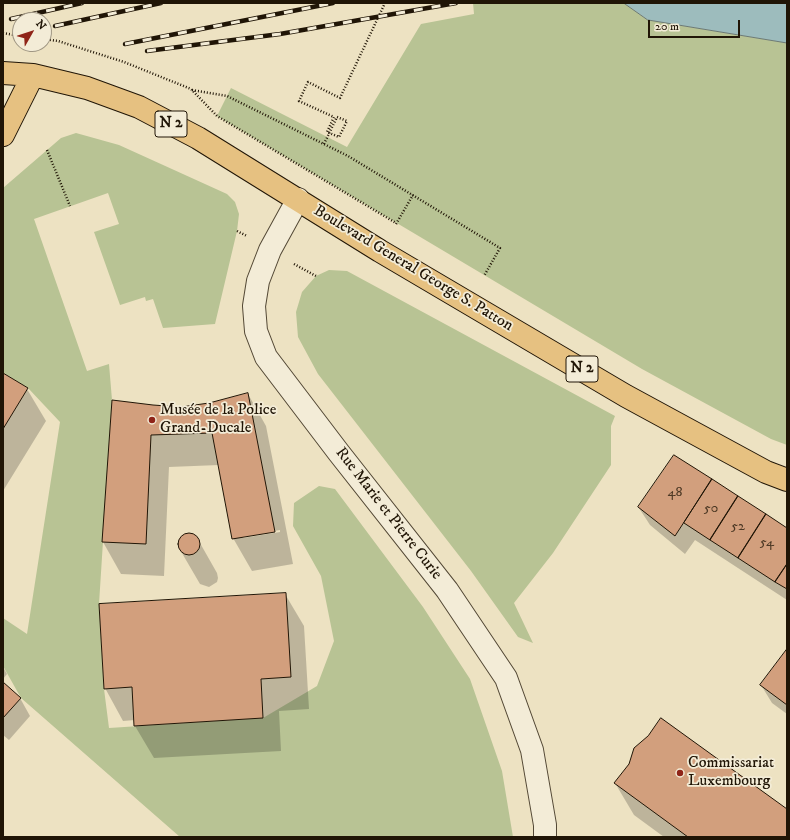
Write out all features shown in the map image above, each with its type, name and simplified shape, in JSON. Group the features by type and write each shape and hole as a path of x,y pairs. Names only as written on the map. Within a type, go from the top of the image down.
{"main road":[{"name":"N 2","path":"3,73 33,75"},
{"path":"3,135 33,75"},
{"name":"Boulevard General George S. Patton","path":"33,75 87,88 139,107 198,138 380,251 626,396 766,472 787,480"}],"street":[{"name":"Rue Marie et Pierre Curie","path":"298,200 270,250 258,281 254,306 256,331 266,357 447,590 506,678 532,750 545,825 545,837"}],"path":[{"path":"324,144 328,137 331,130 337,117 347,121 339,137 333,135 327,132 334,118 299,100 308,82 340,98 385,3"},
{"path":"191,89 227,96 348,156 500,248 484,276"},
{"path":"47,150 70,206"},
{"path":"396,223 413,195"}],"green space":[{"path":"473,3 624,3 648,20 787,43 787,445 771,439 642,369 217,116 231,88 347,147 421,24 474,14"},
{"path":"76,133 119,145 227,194 235,202 239,214 237,231 215,324 163,328 153,299 146,301 145,297 120,305 94,232 119,224 108,193 34,219 87,371 109,364 112,400 99,604 104,689 109,728 263,718 317,686 334,641 321,576 293,526 294,503 319,486 335,489 423,607 470,679 502,771 513,837 180,837 21,698 3,666 3,618 27,634 60,422 28,388 3,373 3,188 61,138"},
{"path":"329,270 347,271 615,416 611,426 611,465 553,553 514,603 533,643 518,637 471,571 318,374 298,337 296,312 302,292 316,276"}],"water":[{"path":"624,3 787,3 787,43 648,20"}],"building":[{"path":"3,373 28,388 3,429"},
{"path":"248,393 275,532 232,539 212,433 151,435 146,544 102,542 112,400 181,407 209,403"},
{"path":"674,455 712,479 675,536 638,507"},
{"path":"712,479 738,496 710,540 684,523"},
{"path":"738,496 766,514 738,558 710,540"},
{"path":"766,514 787,528 787,564 775,582 738,558"},
{"path":"189,533 197,536 200,544 197,552 189,555 181,552 178,544 181,536"},
{"path":"787,564 787,589 775,582"},
{"path":"286,593 291,677 261,679 263,718 134,726 132,687 104,689 99,604"},
{"path":"787,649 787,705 760,685"},
{"path":"3,682 21,698 3,718"},
{"name":"Commissariat Luxembourg","path":"661,718 787,809 787,837 688,837 614,783 629,764 634,748 648,736"}],"railway":[{"path":"11,19 82,3"},
{"path":"55,26 161,3"},
{"path":"125,44 333,3"},
{"path":"147,51 280,34 456,3"}],"place":[{"name":"Musée de la Police Grand-Ducale","path":"152,420"},
{"name":"Commissariat Luxembourg","path":"680,773"}]}
